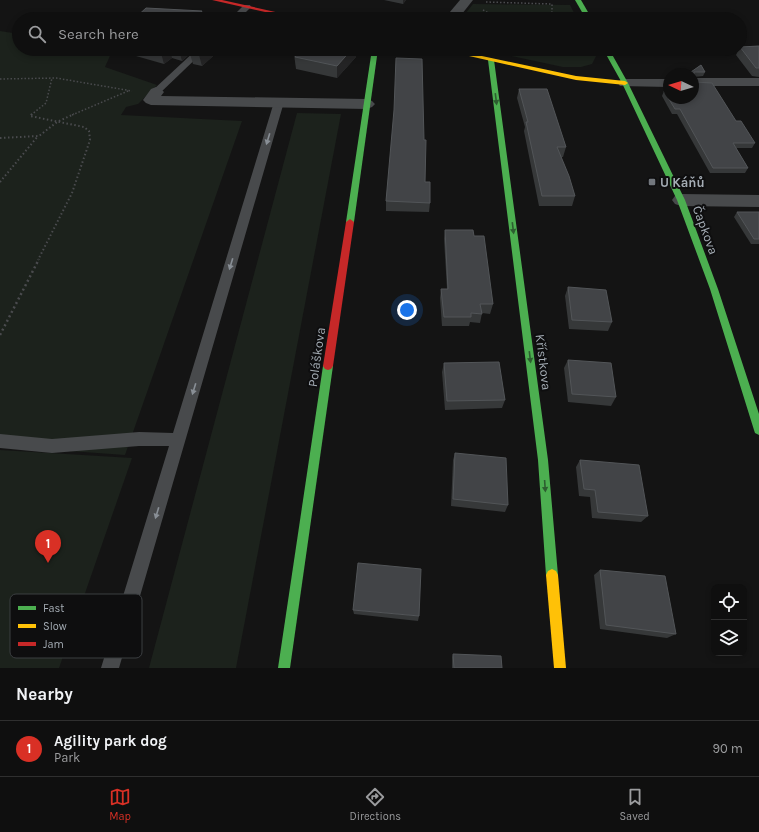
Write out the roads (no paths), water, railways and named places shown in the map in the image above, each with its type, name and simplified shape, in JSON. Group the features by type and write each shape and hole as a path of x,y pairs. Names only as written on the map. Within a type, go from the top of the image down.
{"street":[{"path":"215,0 271,12"},
{"path":"457,12 466,0"},
{"path":"578,0 585,12"},
{"name":"Poláškova","path":"284,668 374,56"},
{"path":"473,56 576,78 625,83 663,82"},
{"name":"Čapkova","path":"610,56 625,83 681,200 714,289 757,419"},
{"name":"Křístkova","path":"491,60 543,460 560,668"},
{"path":"699,82 759,82"},
{"path":"156,92 151,100 367,104"},
{"path":"681,200 759,201"}],"lane":[{"path":"242,12 247,7"},
{"path":"156,92 195,56"},
{"path":"132,594 279,102"},
{"path":"0,441 52,446 139,439 179,440"},
{"path":"110,668 113,658"}],"place":[{"name":"U Káňů","path":"652,182"},
{"name":"Agility park dog","path":"48,563"}]}
